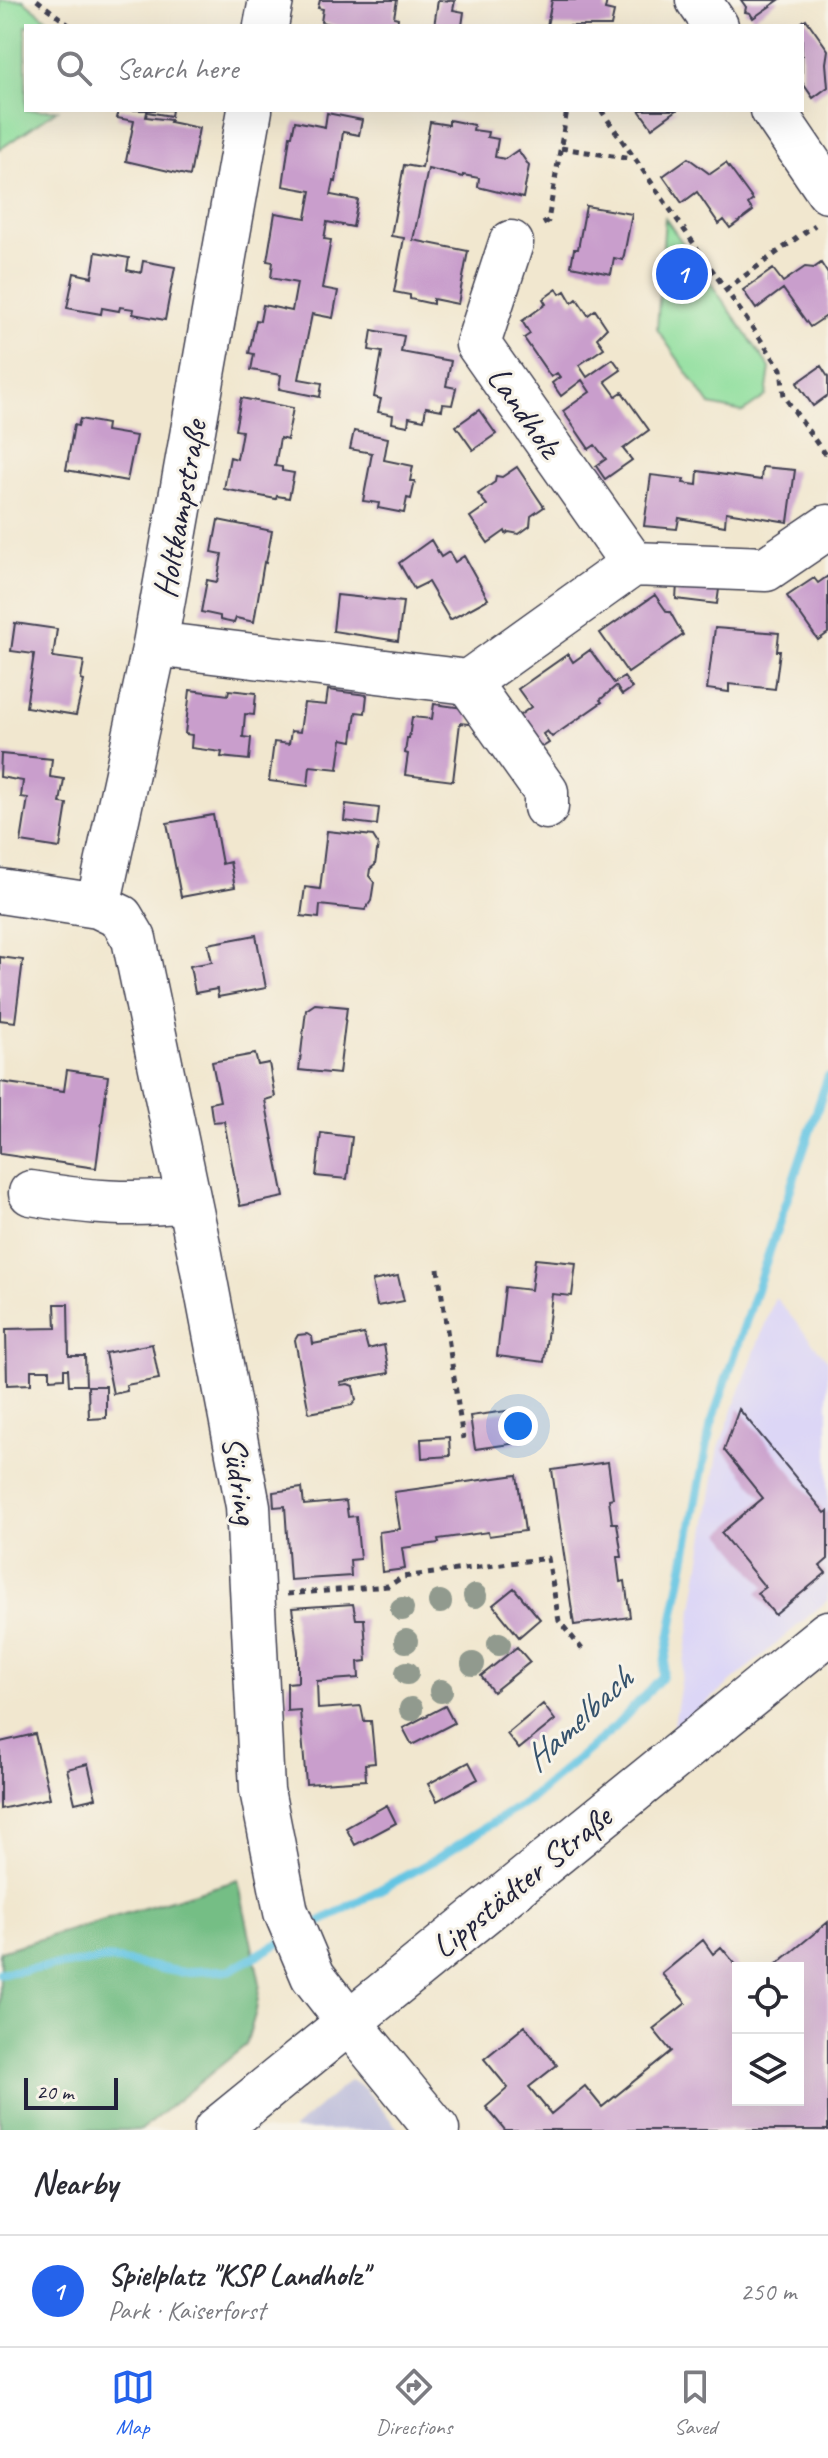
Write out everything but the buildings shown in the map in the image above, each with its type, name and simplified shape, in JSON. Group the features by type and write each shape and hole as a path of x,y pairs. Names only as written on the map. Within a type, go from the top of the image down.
{"street":[{"path":"266,24 271,0"},
{"path":"698,0 715,24"},
{"name":"Holtkampstraße","path":"98,906 155,644 250,112"},
{"path":"774,112 822,208"},
{"name":"Landholz","path":"511,243 478,344 633,564"},
{"path":"155,644 468,682 633,564 766,569 828,527"},
{"path":"468,682 546,792 546,807"},
{"name":"Südring","path":"0,891 98,906 121,917 134,939 248,1506 262,1790 286,1912 313,1976 437,2130"},
{"path":"31,1193 86,1203 148,1205 188,1200"},
{"name":"Lippstädter Straße","path":"216,2130 828,1633"}],"path":[{"path":"37,0 67,24"},
{"path":"511,243 548,221 567,112"},
{"path":"602,112 781,369 784,396 828,459"},
{"path":"561,148 633,159"},
{"path":"725,290 822,208"},
{"path":"438,1269 463,1439"},
{"path":"254,1597 388,1586 403,1577 548,1558 559,1621 582,1649"}],"shaded area":[{"path":"775,1297 828,1361 828,1600 673,1731 719,1447"},
{"path":"350,2080 365,2089 399,2130 292,2130"}],"green space":[{"path":"0,0 23,0 53,24 24,24 24,112 54,112 0,149"},
{"path":"665,218 770,368 766,396 743,412 710,405 657,329"},
{"path":"238,1880 260,1983 246,2045 141,2130 0,2130 0,1951"}],"waterway":[{"name":"Hamelbach","path":"305,1930 433,1861 529,1800 615,1727 662,1677 711,1425 828,1077"},
{"name":"Hamelbach","path":"0,1973 111,1959 180,1972 230,1970 285,1940"}],"place":[{"name":"Spielplatz \"KSP Landholz\"","path":"682,274"}]}
